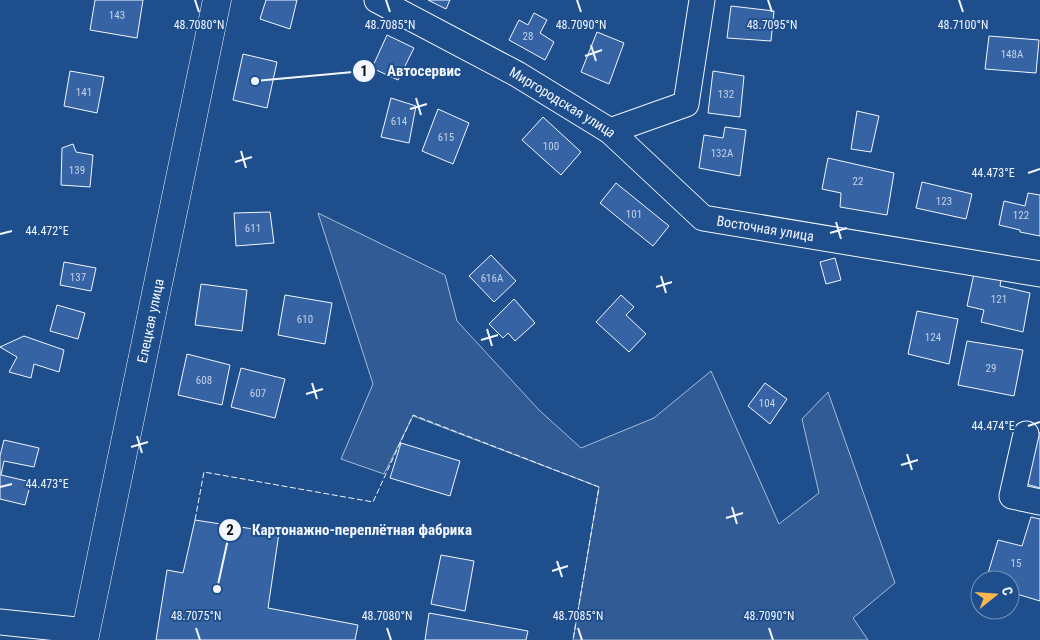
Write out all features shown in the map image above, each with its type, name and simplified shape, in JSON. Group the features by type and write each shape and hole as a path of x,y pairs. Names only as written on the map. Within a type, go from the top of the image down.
{"main road":[{"name":"Елецкая улица","path":"85,636 217,0"}],"street":[{"name":"Миргородская улица","path":"377,0 517,74 610,132 686,104 702,0"},
{"name":"Восточная улица","path":"610,132 703,218 1040,274"},
{"path":"1026,434 1012,496 1040,502"},
{"path":"0,622 85,636"}],"shaded area":[{"path":"318,213 445,275 457,321 539,410 581,448 654,418 711,371 779,524 819,493 802,419 828,392 895,583 853,618 868,640 573,640 599,487 413,416 384,474 341,459 373,384"}],"building":[{"path":"95,0 143,0 137,38 90,30"},
{"path":"266,0 297,0 290,29 260,19"},
{"path":"428,0 450,0 446,9"},
{"path":"731,6 774,11 771,41 727,38"},
{"path":"534,13 547,20 540,33 554,42 545,60 509,40 519,20 528,25"},
{"path":"597,32 624,43 609,84 581,72"},
{"path":"387,35 414,48 398,80 372,68"},
{"path":"989,36 1039,40 1036,73 985,69"},
{"path":"243,54 277,62 267,108 233,100"},
{"path":"70,71 104,77 97,113 64,106"},
{"path":"713,71 744,76 740,117 708,113"},
{"path":"391,98 416,106 409,143 381,137"},
{"path":"438,109 469,123 453,164 422,151"},
{"path":"857,111 879,116 871,152 851,149"},
{"path":"543,117 581,152 561,175 522,140"},
{"path":"725,127 746,130 740,176 699,168 704,135 723,138"},
{"path":"73,144 76,152 93,155 90,187 61,185 62,148"},
{"path":"828,158 894,173 887,215 840,207 841,193 822,189"},
{"path":"922,182 972,194 966,219 916,208"},
{"path":"616,183 669,226 653,246 600,203"},
{"path":"1028,193 1040,195 1040,236 999,225 1004,201 1025,206"},
{"path":"270,212 274,243 236,246 234,213"},
{"path":"491,255 516,281 494,302 469,276"},
{"path":"835,258 841,280 826,284 820,262"},
{"path":"64,262 96,268 91,291 60,285"},
{"path":"975,269 1002,274 1000,286 1030,293 1023,332 981,322 984,310 967,306"},
{"path":"201,284 247,290 242,331 195,325"},
{"path":"285,295 332,303 325,344 278,335"},
{"path":"621,295 634,307 626,315 646,334 629,352 596,322"},
{"path":"514,299 535,323 515,341 508,333 503,338 489,324"},
{"path":"57,305 85,313 78,339 50,331"},
{"path":"917,311 958,319 949,364 908,354"},
{"path":"24,336 64,350 59,372 34,364 31,378 9,372 17,357 0,347"},
{"path":"967,341 1023,350 1014,396 958,385"},
{"path":"187,354 230,365 222,405 178,395"},
{"path":"241,368 285,379 275,418 231,407"},
{"path":"765,383 787,399 770,424 748,406"},
{"path":"1037,432 1040,433 1040,488 1026,484"},
{"path":"4,440 39,448 34,467 4,461 1,475 31,482 25,505 0,499 0,456"},
{"path":"401,443 460,461 450,496 390,478"},
{"path":"1031,517 1040,519 1040,601 1020,595 1020,570 989,570 998,540 1022,546"},
{"path":"195,520 279,533 268,608 358,625 355,640 156,640 167,570 183,573"},
{"path":"441,555 474,561 465,611 431,604"},
{"path":"429,613 528,631 526,640 425,640"}],"fence":[{"path":"195,520 204,472 373,502 413,415 599,487 573,640"}],"place":[{"name":"Автосервис","path":"255,81"},
{"name":"Картонажно-переплётная фабрика","path":"217,589"}]}
